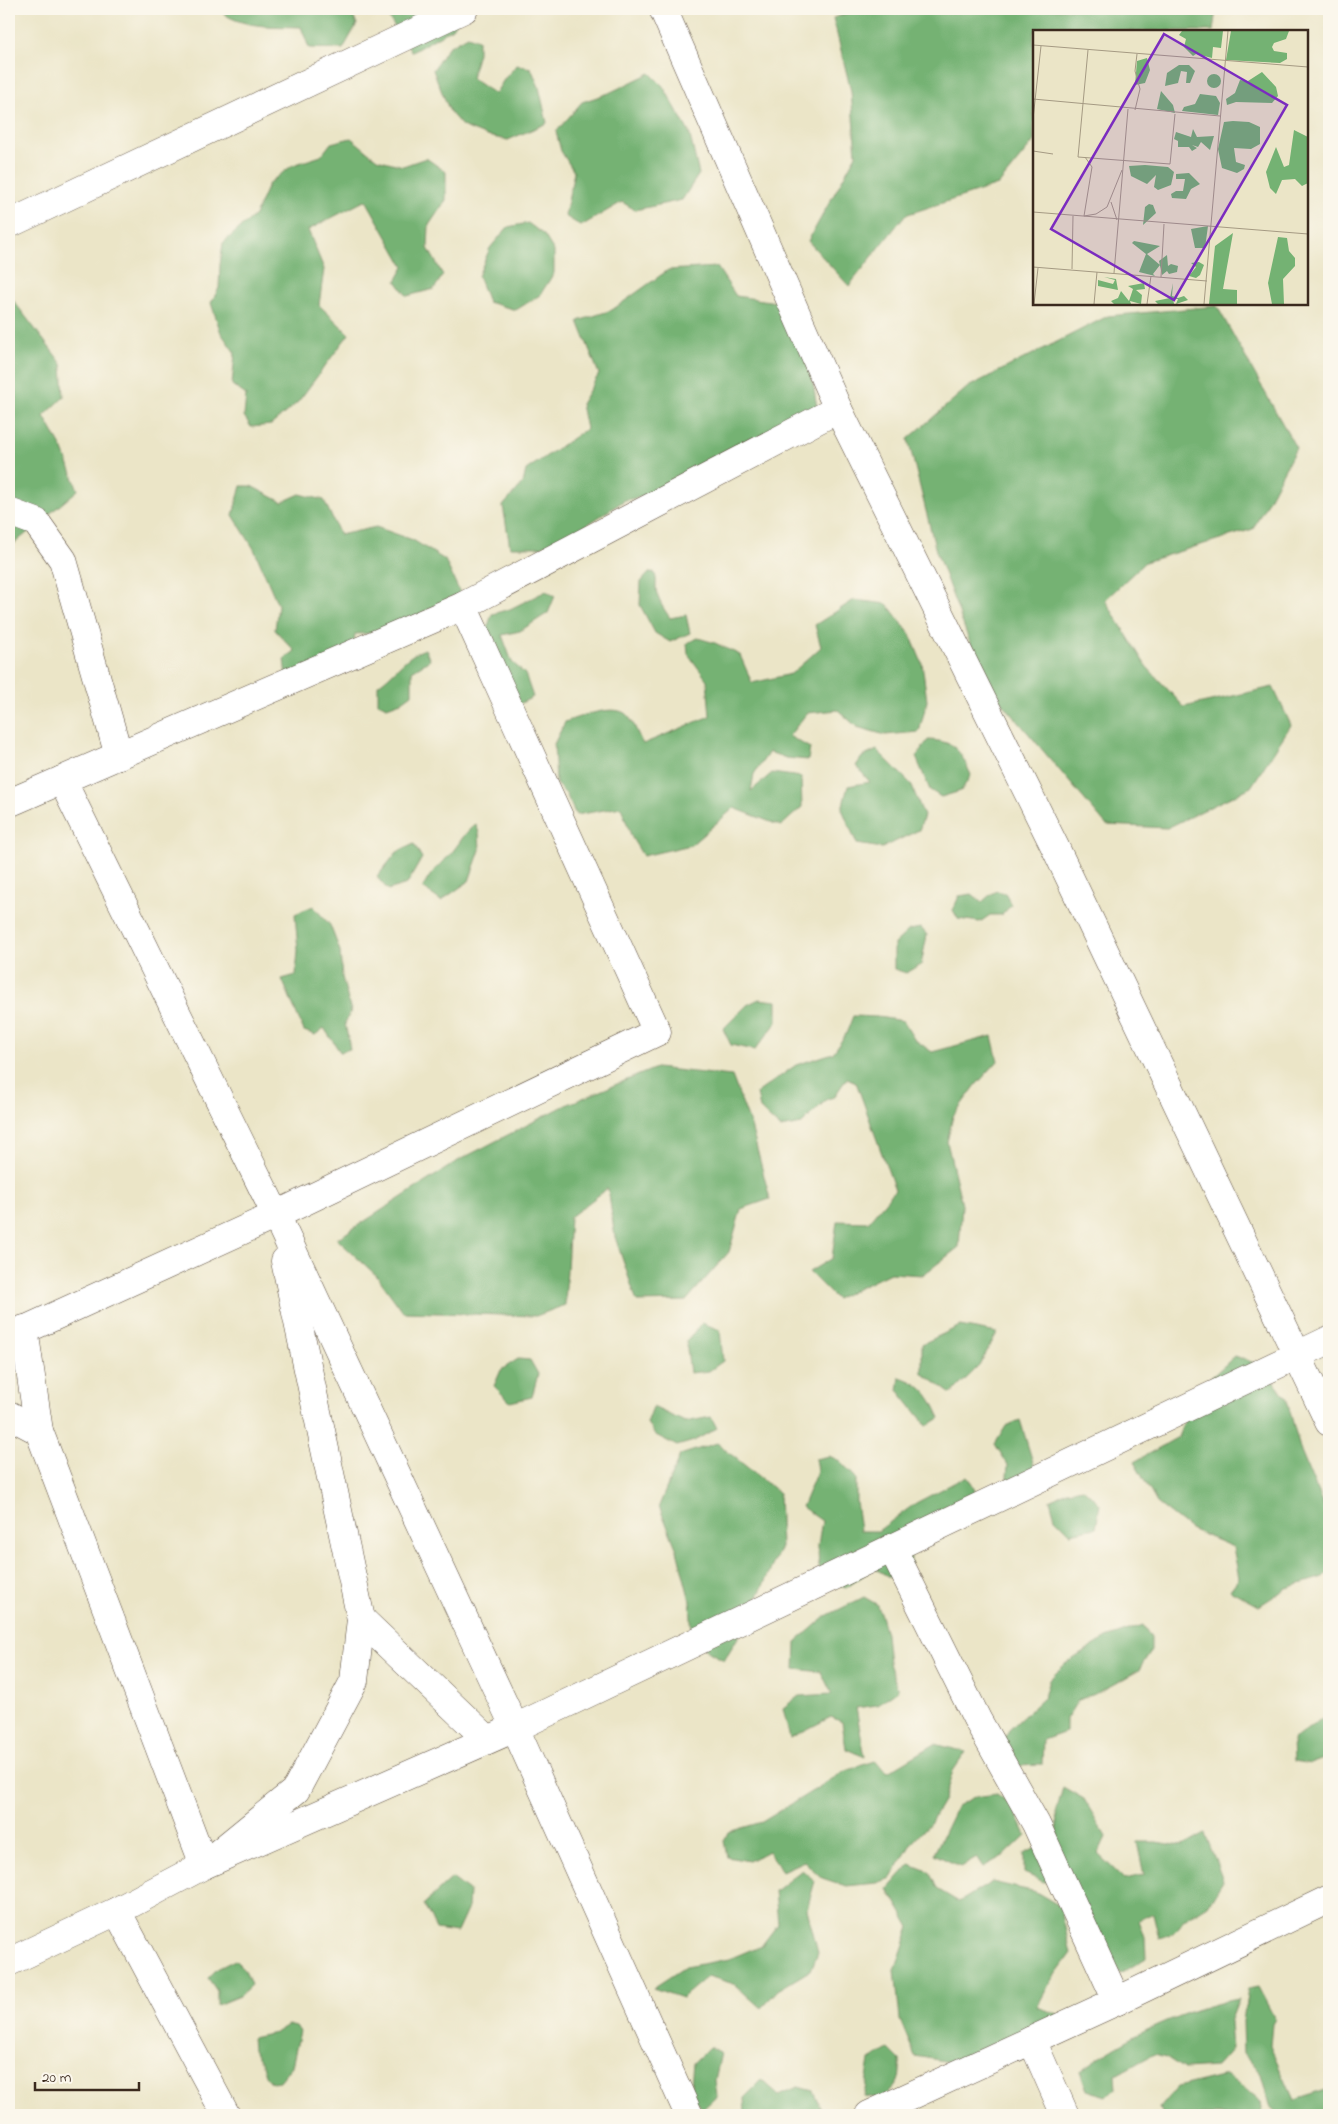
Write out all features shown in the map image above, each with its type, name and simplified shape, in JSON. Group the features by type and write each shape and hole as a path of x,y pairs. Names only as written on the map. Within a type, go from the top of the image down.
{"street":[{"path":"9,224 464,9"},
{"path":"663,9 838,409 1055,847 1299,1355 1329,1422"},
{"path":"9,803 464,606 838,409"},
{"path":"9,512 36,522 63,560 119,756"},
{"path":"204,1865 39,1431 16,1333 276,1215 657,1032 464,606"},
{"path":"62,780 276,1215 515,1728 689,2115"},
{"path":"204,1865 296,1790 354,1681 360,1619 276,1215"},
{"path":"9,1962 117,1911 204,1865 515,1728 1329,1340"},
{"path":"9,1415 39,1431"},
{"path":"892,1548 977,1719 1036,1824 1117,2001"},
{"path":"360,1619 488,1739"},
{"path":"869,2115 1117,2001 1329,1899"},
{"path":"117,1911 226,2115"},
{"path":"1032,2040 1065,2115"}],"green space":[{"path":"218,9 349,9 357,24 343,49 309,48 301,27 246,23 226,15"},
{"path":"354,9 469,9 451,29 412,52 388,17 357,15"},
{"path":"862,9 1216,9 1213,30 1033,30 1033,142 998,185 905,215 849,286 808,241 856,155 851,91 833,18"},
{"path":"468,36 478,40 478,53 471,78 495,94 505,78 517,65 531,68 539,87 547,123 508,140 487,136 462,126 450,112 433,70 448,47"},
{"path":"650,73 663,86 689,132 699,174 682,200 635,210 622,202 581,226 565,216 574,172 561,151 556,132 582,102 609,93"},
{"path":"351,138 377,159 403,166 426,158 446,172 446,200 429,225 428,248 443,275 434,289 407,296 396,281 404,267 366,200 308,230 324,269 319,305 349,334 298,402 271,425 251,427 244,416 246,395 232,385 235,353 221,333 211,303 219,288 223,243 255,215 269,183 293,165 321,156 331,143"},
{"path":"528,223 544,235 554,251 554,273 540,295 516,310 488,302 478,276 490,248 508,227"},
{"path":"717,267 736,296 783,303 808,354 818,413 666,493 625,500 567,538 541,547 510,547 503,506 523,483 526,470 586,429 581,404 599,374 578,321 612,310 668,270"},
{"path":"9,295 62,364 64,397 44,416 63,450 78,490 9,548"},
{"path":"1217,306 1296,448 1253,529 1145,562 1105,600 1146,666 1184,707 1273,687 1291,725 1251,787 1167,828 1106,825 984,681 936,551 908,439 968,387 1108,316"},
{"path":"241,486 251,486 282,502 300,494 324,500 340,535 376,527 413,540 445,560 460,593 384,633 355,634 353,651 286,676 284,659 295,651 275,630 278,605 254,549 233,515"},
{"path":"654,572 657,595 670,618 686,615 690,633 670,642 655,633 640,605 641,582 649,573"},
{"path":"546,591 555,596 548,613 520,631 502,635 512,662 525,674 533,697 519,704 484,638 492,614 510,609"},
{"path":"854,600 887,604 910,634 922,663 927,701 919,732 885,735 857,727 838,710 807,713 789,736 810,748 808,760 786,758 769,752 754,774 751,791 772,773 801,777 802,807 781,826 734,808 691,845 643,856 632,838 621,807 576,815 566,794 556,784 554,744 565,722 607,710 623,712 635,726 643,744 710,716 707,680 688,654 687,643 698,638 715,643 740,655 752,683 791,674 821,647 815,625"},
{"path":"425,649 430,660 412,671 412,694 401,702 387,707 378,703 378,685 411,656"},
{"path":"928,740 951,745 964,760 971,775 961,791 941,797 930,790 916,757"},
{"path":"877,750 911,784 924,816 919,830 882,848 857,844 842,809 848,786 870,782 856,766 862,757"},
{"path":"476,824 479,833 480,850 469,881 441,901 423,888 434,871"},
{"path":"414,844 422,858 407,884 388,890 377,877 397,852"},
{"path":"997,891 1005,893 1011,905 1002,915 990,915 980,922 958,919 953,910 959,896 972,894 982,902"},
{"path":"313,906 330,925 340,951 342,977 351,1011 345,1023 350,1049 340,1052 324,1028 315,1035 304,1031 282,979 296,975 298,950 295,914"},
{"path":"921,928 927,935 921,965 906,973 894,969 894,944 909,930"},
{"path":"759,999 777,1001 777,1022 755,1050 731,1045 723,1029 747,1005"},
{"path":"853,1016 903,1021 914,1039 932,1052 992,1036 998,1061 976,1085 953,1116 947,1142 962,1205 959,1247 923,1275 890,1273 836,1299 809,1272 832,1258 837,1221 868,1222 895,1190 856,1082 847,1078 834,1097 827,1099 802,1124 780,1128 760,1109 757,1093 796,1065 833,1053 846,1034"},
{"path":"656,1068 732,1076 751,1126 770,1199 741,1209 729,1252 686,1301 637,1302 615,1237 608,1188 570,1217 565,1305 536,1316 403,1312 377,1276 337,1239 461,1159 566,1105"},
{"path":"702,1323 720,1330 723,1361 709,1371 690,1373 686,1341"},
{"path":"960,1326 997,1333 979,1366 951,1394 922,1373 922,1344"},
{"path":"1235,1356 1260,1365 1286,1397 1301,1452 1329,1519 1329,1571 1323,1577 1287,1588 1259,1606 1230,1590 1239,1578 1233,1547 1190,1529 1157,1503 1134,1462 1178,1437 1185,1419 1184,1402"},
{"path":"518,1359 530,1360 538,1374 532,1397 510,1402 494,1386 501,1370"},
{"path":"900,1377 915,1384 925,1392 940,1418 927,1426 898,1390"},
{"path":"653,1407 685,1422 711,1417 717,1428 694,1441 677,1446 654,1434 647,1423"},
{"path":"1020,1420 1039,1482 1006,1488 1008,1465 995,1444 1006,1426"},
{"path":"717,1443 779,1493 781,1547 742,1631 724,1660 709,1652 692,1636 690,1601 677,1550 659,1506 680,1455"},
{"path":"829,1456 840,1461 856,1478 856,1501 860,1531 878,1531 916,1503 967,1476 980,1499 910,1546 911,1564 891,1578 874,1568 846,1588 819,1580 818,1545 822,1521 802,1507 817,1471 815,1459"},
{"path":"1083,1488 1100,1504 1096,1528 1070,1533 1055,1518 1050,1500 1067,1491"},
{"path":"864,1597 878,1605 886,1634 889,1663 898,1690 877,1705 856,1708 865,1757 846,1749 842,1722 831,1717 790,1738 783,1708 799,1696 832,1694 821,1672 795,1669 796,1642 826,1616"},
{"path":"1143,1625 1151,1638 1151,1651 1138,1671 1099,1692 1078,1700 1066,1719 1066,1732 1043,1740 1042,1765 1016,1766 996,1753 1009,1730 1044,1697 1049,1680 1065,1664 1106,1638"},
{"path":"1329,1713 1329,1757 1310,1764 1294,1761 1293,1740"},
{"path":"935,1744 966,1752 953,1771 944,1800 931,1822 911,1844 891,1878 877,1883 846,1886 822,1878 804,1861 782,1871 768,1851 749,1861 727,1857 724,1841 728,1832 762,1822 845,1771 874,1761 888,1772"},
{"path":"1063,1787 1084,1799 1106,1837 1098,1854 1124,1879 1144,1875 1137,1842 1157,1842 1182,1846 1205,1833 1223,1881 1208,1905 1184,1920 1174,1933 1159,1938 1153,1913 1139,1920 1145,1938 1146,1958 1120,1974 1055,1880 1044,1882 1024,1873 1024,1854 1058,1837 1056,1813"},
{"path":"997,1794 1012,1805 1026,1835 1005,1855 983,1867 977,1858 961,1867 934,1854 957,1806 974,1797"},
{"path":"910,1864 930,1872 937,1889 959,1902 992,1882 1036,1892 1060,1906 1071,1953 1052,1979 1037,2007 1064,2016 950,2062 915,2056 900,2020 895,1970 910,1927 888,1889"},
{"path":"802,1870 815,1881 807,1909 818,1952 811,1970 778,1990 761,2008 734,1984 708,1976 682,1998 653,1988 685,1967 729,1959 762,1945 778,1924 775,1891"},
{"path":"452,1878 469,1891 468,1908 457,1932 436,1929 424,1904"},
{"path":"235,1960 245,1970 251,1985 239,1996 217,2005 217,1991 208,1978 217,1969"},
{"path":"1258,1987 1275,2019 1272,2024 1270,2046 1294,2100 1329,2089 1329,2115 1279,2115 1269,2104 1261,2074 1244,2054 1243,2021 1248,1989"},
{"path":"1239,1999 1230,2022 1232,2049 1216,2067 1184,2069 1166,2057 1154,2054 1116,2075 1117,2089 1106,2096 1087,2090 1080,2071 1115,2047 1177,2017 1198,2009"},
{"path":"288,2025 296,2027 300,2031 292,2066 280,2081 271,2082 265,2075 261,2061 253,2050 252,2038 275,2033"},
{"path":"709,2047 721,2053 715,2080 717,2096 703,2109 690,2095 693,2063"},
{"path":"889,2049 900,2060 900,2073 895,2087 880,2099 864,2096 870,2060"},
{"path":"1226,2075 1261,2102 1263,2115 1162,2115 1159,2108 1177,2087"},
{"path":"762,2080 779,2095 798,2087 813,2091 824,2115 745,2114 744,2098"}]}
